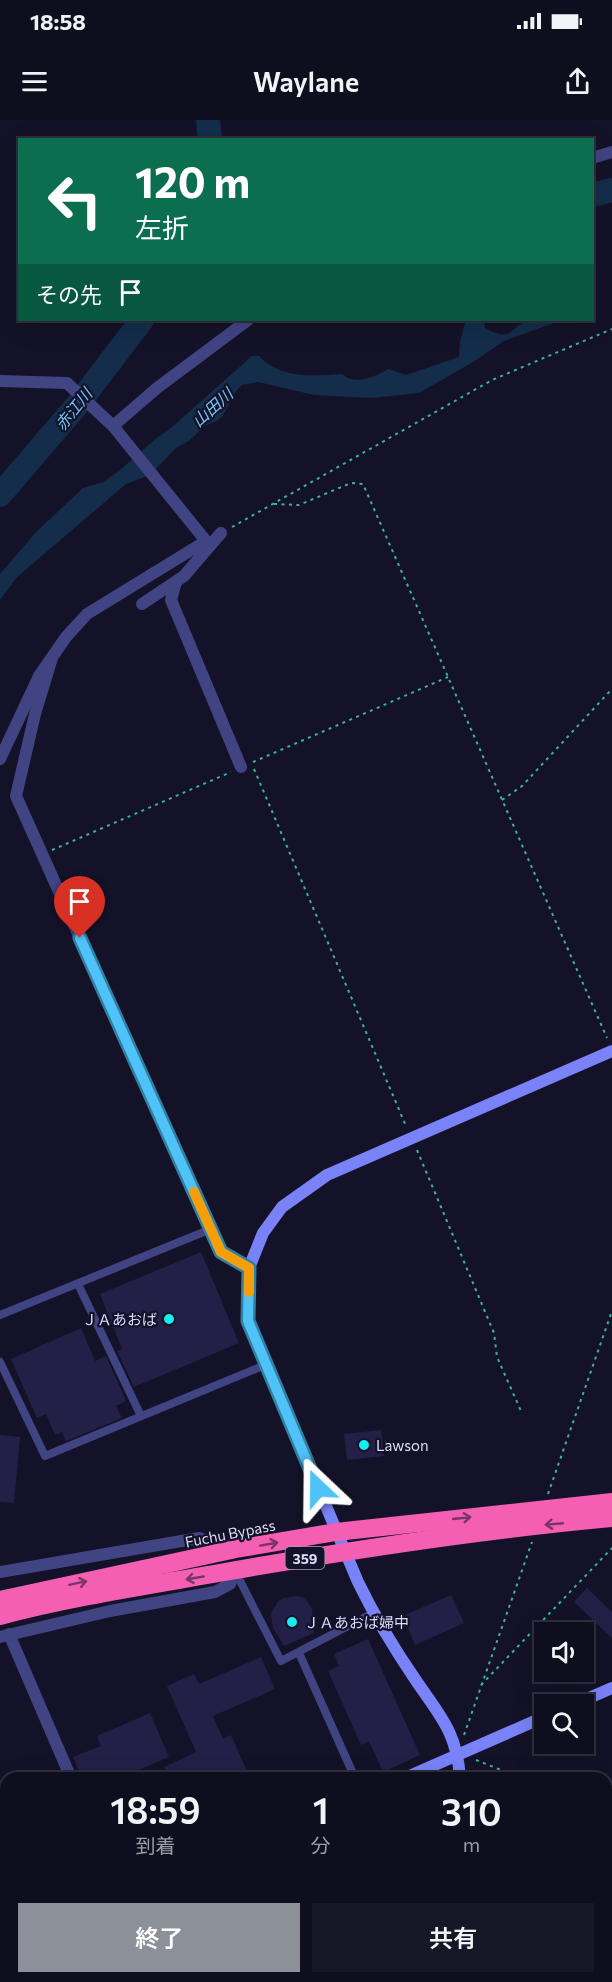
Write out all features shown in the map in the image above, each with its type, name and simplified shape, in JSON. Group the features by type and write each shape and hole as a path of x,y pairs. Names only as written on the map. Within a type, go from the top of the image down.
{"highway":[{"name":"Fuchu Bypass","path":"0,1616 50,1603 612,1503"},
{"name":"Fuchu Bypass","path":"0,1600 237,1549 336,1532 541,1517 612,1518"}],"street":[{"path":"594,157 612,152"},
{"path":"113,426 157,388 247,321"},
{"path":"0,381 67,383 113,426 206,541 87,614 66,637 39,676 0,759"},
{"path":"142,604 184,576 221,533"},
{"path":"176,582 171,600 246,765"},
{"path":"52,657 35,714 16,796 221,1252 249,1268"},
{"path":"460,1772 458,1754 443,1718 417,1683 373,1613 265,1365 248,1321 249,1268 264,1233 282,1206 327,1175 612,1051"},
{"path":"0,1572 199,1538 237,1549"},
{"path":"67,1772 4,1635 110,1611 214,1592 230,1584 235,1571"},
{"path":"594,1696 612,1688"},
{"path":"418,1772 534,1721"}],"lane":[{"path":"0,1315 211,1229"},
{"path":"78,1284 141,1416"},
{"path":"0,1362 45,1456 265,1365"},
{"path":"235,1571 281,1661 373,1613"},
{"path":"299,1653 352,1772"}],"path":[{"path":"221,533 492,380 612,329"},
{"path":"274,504 299,505 351,483 363,484 607,1038"},
{"path":"502,800 522,786 612,689"},
{"path":"246,765 412,1138 494,1333 497,1357 521,1411"},
{"path":"505,1772 458,1754 612,1311"},
{"path":"480,1686 612,1548"}],"water":[{"name":"山田川","path":"466,321 484,321 485,328 495,333 507,334 529,321 559,321 504,341 419,393 372,398 314,395 258,382 242,385 217,421 204,426 190,440 176,448 150,475 126,484 17,577 0,600 0,574 36,532 83,488 103,482 119,471 252,356 259,356 277,369 287,372 319,375 342,374 347,378 359,380 388,369 406,375 459,357 460,341"}],"building":[{"name":"ＪＡあおば","path":"201,1252 239,1343 134,1387 117,1351 122,1349 100,1294"},
{"path":"81,1328 95,1361 106,1356 126,1401 116,1406 122,1418 66,1441 62,1432 55,1435 46,1414 37,1418 11,1359"},
{"name":"Lawson","path":"381,1430 384,1456 347,1460 344,1434"},
{"path":"0,1435 20,1437 14,1503 0,1502"},
{"path":"587,1588 612,1612 612,1638 574,1602"},
{"path":"451,1595 464,1623 415,1645 403,1616"},
{"name":"ＪＡあおば婦中","path":"297,1596 304,1598 312,1608 314,1633 284,1646 273,1628 271,1614 278,1601"},
{"path":"368,1639 420,1755 383,1772 369,1741 361,1745 328,1671 339,1666 334,1654"},
{"path":"261,1657 275,1689 213,1716 223,1739 231,1735 247,1772 166,1772 164,1767 196,1752 167,1686 194,1674 199,1684"},
{"path":"150,1713 169,1757 134,1772 79,1772 73,1757 101,1746 97,1736"}],"waterway":[{"name":"赤江川","path":"208,120 210,138"},
{"name":"山田川","path":"594,194 612,190"},
{"name":"赤江川","path":"0,495 78,404 141,321"}],"slow traffic":[{"path":"194,1192 221,1252 249,1268 249,1292"}],"place":[{"name":"ＪＡあおば","path":"169,1319"},
{"name":"Lawson","path":"364,1445"},
{"name":"ＪＡあおば婦中","path":"292,1622"}],"route":[{"path":"80,938 221,1252 249,1268 248,1321 318,1488"}]}
